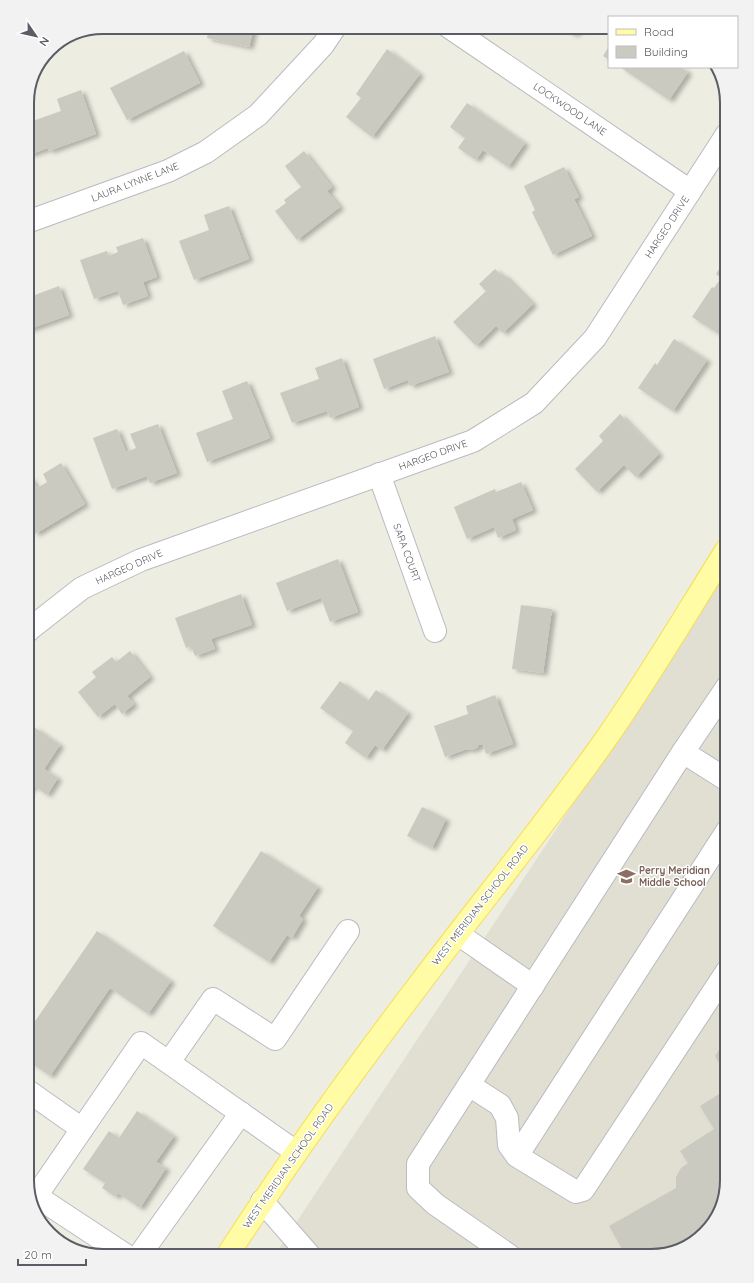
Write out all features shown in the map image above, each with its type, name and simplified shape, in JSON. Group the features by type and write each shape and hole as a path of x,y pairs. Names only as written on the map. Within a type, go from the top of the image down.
{"main road":[{"name":"WEST MERIDIAN SCHOOL ROAD","path":"231,1249 296,1152 413,992 543,824 604,742 720,560"}],"street":[{"name":"LAURA LYNNE LANE","path":"34,219 168,171 206,152 258,115 323,45 330,34"},
{"name":"LOCKWOOD LANE","path":"459,34 690,191"},
{"name":"HARGEO DRIVE","path":"34,626 82,588 141,560 473,441 534,403 596,338 720,145"},
{"name":"SARA COURT","path":"379,474 435,631"},
{"path":"500,1249 435,1204 418,1188 418,1164 683,752 720,701"},
{"path":"683,752 720,776"},
{"path":"517,1156 720,842"},
{"path":"169,1062 213,999 275,1039 348,931"},
{"path":"458,934 533,986"},
{"path":"469,1085 500,1105 507,1118 509,1145 517,1156 576,1192 583,1190 720,981"},
{"path":"36,1196 141,1043 296,1152"},
{"path":"34,1095 82,1129"},
{"path":"144,1249 241,1113"},
{"path":"38,1201 116,1249"},
{"path":"262,1201 304,1249"}],"shaded area":[{"name":"Perry Meridian Middle School","path":"720,582 720,1180 716,1202 708,1219 697,1232 682,1242 665,1248 651,1249 279,1249"}],"building":[{"path":"208,34 252,34 249,47 207,38"},
{"path":"608,48 608,59 603,56"},
{"path":"387,49 420,74 372,137 346,117 361,98 356,94"},
{"path":"184,51 200,83 127,120 110,88"},
{"path":"621,68 682,68 688,72 669,100"},
{"path":"81,90 96,134 49,151 48,148 34,153 34,121 61,111 57,99"},
{"path":"467,103 525,143 508,167 483,150 476,160 458,148 465,138 450,127"},
{"path":"304,151 332,187 327,191 340,207 297,240 275,211 286,203 284,200 301,187 285,166"},
{"path":"564,167 579,197 574,199 592,236 553,255 532,212 535,210 524,186"},
{"path":"229,206 249,259 194,280 179,241 209,230 204,215"},
{"path":"143,238 157,277 143,282 148,296 123,305 118,291 94,299 80,260 107,251 109,256 118,252 116,247"},
{"path":"720,268 720,277 716,274"},
{"path":"495,269 501,275 503,274 533,304 503,333 496,326 476,346 453,322 486,291 479,284"},
{"path":"720,279 720,335 692,317 712,287 714,288"},
{"path":"59,286 69,315 34,328 34,295"},
{"path":"435,336 449,372 410,386 408,380 384,389 373,359"},
{"path":"674,339 707,360 673,411 638,388 655,363 657,365"},
{"path":"342,358 359,407 330,418 327,411 292,423 280,393 319,379 315,368"},
{"path":"247,381 270,438 207,462 196,433 233,419 222,391"},
{"path":"620,414 659,454 636,477 624,465 597,492 575,469 603,441 599,436"},
{"path":"158,424 177,473 150,483 147,476 112,489 93,438 117,429 126,452 136,448 130,434"},
{"path":"61,463 85,504 35,534 34,483 37,488 47,482 43,474"},
{"path":"521,482 533,510 512,519 516,530 498,538 494,527 467,539 454,507 495,489 496,492"},
{"path":"338,559 358,612 330,622 321,598 287,611 276,583"},
{"path":"241,594 252,625 211,639 215,649 195,656 191,646 186,648 175,618"},
{"path":"521,605 552,609 543,673 512,669"},
{"path":"130,651 150,677 127,696 134,704 122,714 115,704 98,717 78,692 96,677 92,672 112,657 116,662"},
{"path":"340,681 368,701 376,690 408,713 382,750 375,745 366,758 345,743 353,731 320,708"},
{"path":"495,695 513,744 486,754 483,744 479,745 477,748 471,750 467,749 445,757 434,726 468,714 466,706"},
{"path":"34,727 60,745 44,769 58,778 47,795 34,786"},
{"path":"422,807 446,819 432,848 407,836"},
{"path":"261,851 318,887 299,916 303,919 292,938 287,935 269,962 213,926"},
{"path":"97,931 171,981 148,1014 110,988 50,1076 34,1065 34,1023"},
{"path":"720,1048 720,1064 715,1056"},
{"path":"720,1093 720,1180 713,1211 697,1232 682,1242 665,1248 622,1249 609,1226 676,1188 676,1177 681,1168 688,1163 680,1151 714,1129 700,1106"},
{"path":"137,1111 174,1136 156,1162 166,1168 140,1208 118,1193 116,1197 102,1188 105,1183 83,1169 109,1131 119,1138"}],"place":[{"name":"Perry Meridian Middle School","path":"626,876"}]}
